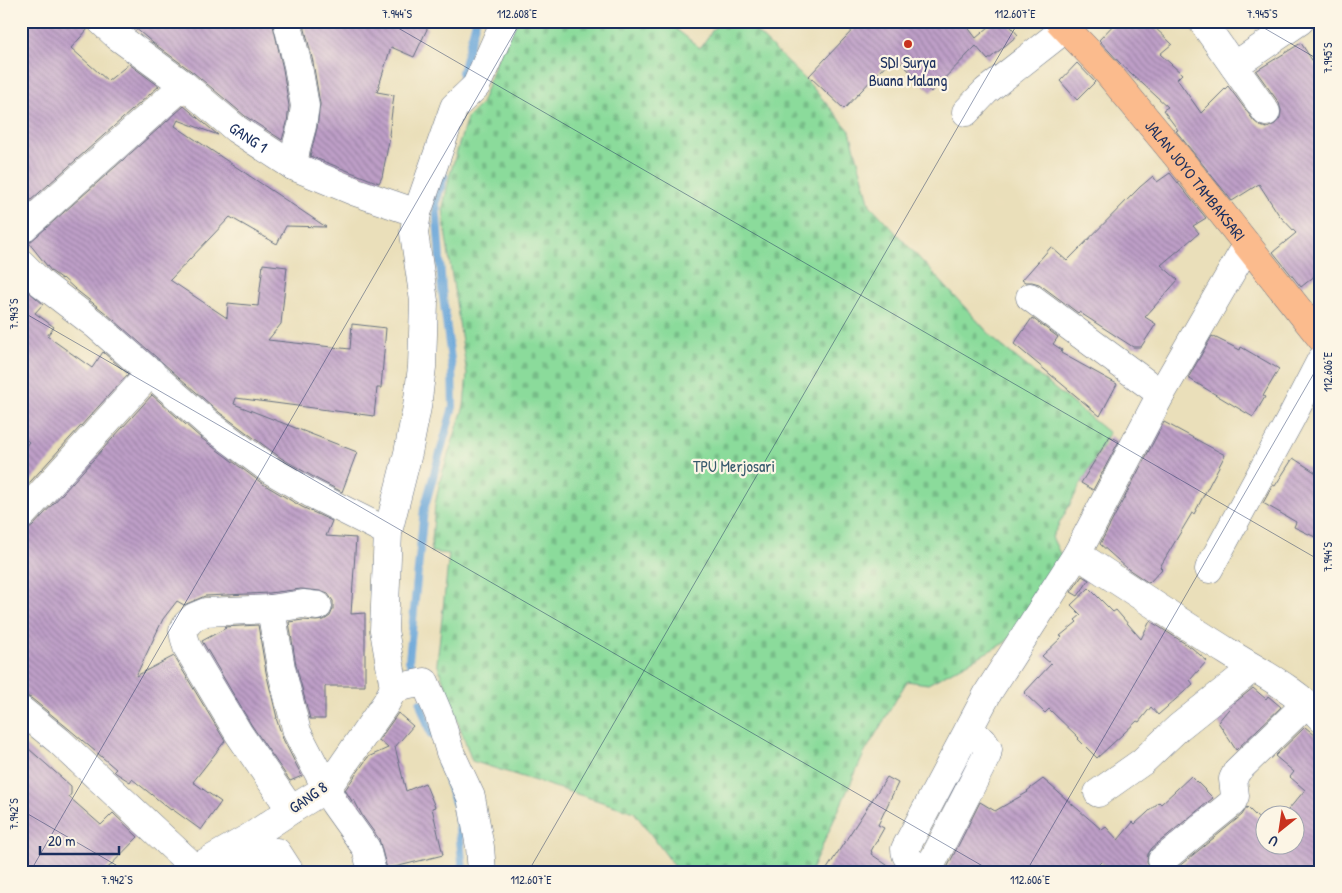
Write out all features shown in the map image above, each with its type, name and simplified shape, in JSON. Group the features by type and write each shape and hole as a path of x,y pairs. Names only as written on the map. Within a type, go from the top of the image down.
{"main road":[{"name":"JALAN JOYO TAMBAKSARI","path":"1066,24 1176,155 1321,338"}],"street":[{"name":"GANG 1","path":"101,21 117,36 184,85 236,129 293,166 356,192 417,214"},
{"path":"287,21 305,106 293,166"},
{"path":"482,872 480,847 471,797 450,752 439,715 407,685 384,630 388,532 408,453 422,367 424,301 414,233 417,214 463,98 476,86 505,21"},
{"path":"1202,21 1266,112"},
{"path":"1234,66 1300,21"},
{"path":"966,112 986,91 1066,24"},
{"path":"21,230 184,85"},
{"path":"968,730 994,684 1077,554 1161,394 1247,245"},
{"path":"21,263 40,283 97,326 210,424 272,471 310,493 388,532"},
{"path":"1030,297 1161,394"},
{"path":"1209,569 1321,360"},
{"path":"21,516 150,372"},
{"path":"1077,554 1278,683 1313,711 1237,771 1233,780 1235,796 1232,804 1162,860"},
{"path":"291,810 239,734 187,647 184,631 186,625 194,617 206,612 271,609 304,604 318,606"},
{"path":"271,609 281,668 297,732 334,803 366,848 372,872"},
{"path":"1098,793 1142,762 1179,727 1253,668"},
{"name":"GANG 8","path":"192,870 258,844 291,810 327,788 386,703 407,685"},
{"path":"21,710 59,741 192,870"},
{"path":"234,872 258,844 277,852 290,872"}],"green space":[{"name":"TPU Merjosari","path":"518,21 666,21 700,48 719,21 745,21 806,80 850,131 870,205 997,342 1109,433 1052,537 1064,562 1006,642 928,684 907,681 864,754 810,872 679,872 634,812 472,761 437,663 449,554 431,552 435,505 441,477 464,406 467,374 443,207 450,174 467,118 481,104 504,40"}],"building":[{"path":"21,21 86,21 88,29 71,48 108,81 129,64 159,86 21,209"},
{"path":"127,21 272,21 289,106 282,140 245,116 194,73"},
{"path":"303,21 417,21 428,27 414,57 391,47 377,92 394,95 390,136 382,177 379,183 310,156 317,128 320,104 313,62"},
{"path":"861,21 963,21 976,38 996,21 1006,21 1018,35 988,60 976,46 931,92 894,56 844,109 809,76"},
{"path":"1117,21 1148,21 1172,44 1160,54 1182,74 1177,79 1201,113 1228,86 1254,121 1260,126 1267,128 1275,124 1280,118 1281,110 1279,103 1256,71 1301,43 1321,74 1321,271 1301,287 1273,252 1296,233 1279,215 1259,184 1232,201 1176,131 1178,130 1163,110 1168,107 1120,63 1099,40"},
{"path":"1077,63 1095,82 1077,100 1060,81"},
{"path":"184,106 218,135 178,120 175,126 326,227 286,226 277,244 230,217 170,280 227,318 228,303 258,306 263,264 287,267 281,324 268,340 350,349 352,324 386,328 381,388 377,388 374,416 236,398 234,404 357,452 342,492 281,458 220,413 107,314 63,278 51,271 29,243"},
{"path":"1170,173 1206,218 1193,226 1199,233 1161,265 1178,280 1145,317 1156,324 1141,347 1133,347 1078,313 1039,284 1022,280 1051,247 1067,261 1140,187 1153,176 1157,182"},
{"path":"21,285 43,304 35,313 54,327 47,336 92,368 103,352 128,374 21,492 21,452 29,442 21,435"},
{"path":"1032,318 1058,337 1053,344 1062,350 1061,353 1117,384 1100,416 1014,344"},
{"path":"1212,336 1240,350 1241,347 1279,369 1253,417 1188,378"},
{"path":"152,395 201,438 263,484 302,507 332,521 326,536 356,538 351,614 365,613 365,686 325,686 325,719 310,719 296,665 289,622 324,620 330,616 333,609 333,601 328,594 301,589 269,593 205,596 184,605 177,601 163,619 136,676 174,656 225,741 193,782 221,802 201,830 171,810 132,779 130,782 116,773 114,771 116,769 69,729 31,698 21,694 21,531 26,531 33,526"},
{"path":"1164,422 1225,455 1194,514 1192,513 1160,567 1162,569 1149,583 1128,569 1100,544"},
{"path":"1110,436 1119,441 1093,490 1081,483"},
{"path":"1293,458 1321,476 1321,526 1315,537 1294,527 1296,522 1263,503 1273,485 1275,486"},
{"path":"1082,576 1089,580 1078,596 1071,592"},
{"path":"1089,588 1113,612 1116,610 1141,639 1150,621 1192,648 1207,661 1190,680 1193,684 1158,715 1151,707 1139,722 1137,721 1097,758 1049,709 1045,713 1024,693 1051,664 1042,656 1062,637 1060,636 1077,622 1075,620 1081,615 1071,605"},
{"path":"258,625 276,718 283,739 302,776 290,781 252,726 202,641 226,628 224,627"},
{"path":"1253,688 1266,699 1268,696 1281,707 1236,750 1218,722 1233,704"},
{"path":"398,713 413,726 395,747 406,791 425,783 435,807 432,808 443,855 387,869 379,839 363,817 354,800 352,801 345,790 368,757 388,748 379,740"},
{"path":"1305,727 1321,740 1321,872 1172,872 1242,815 1247,807 1254,814 1254,856 1304,856 1304,806 1291,806 1305,790 1290,777 1294,772 1275,756"},
{"path":"21,742 71,786 69,797 101,825 113,813 138,837 104,872 21,872"},
{"path":"1191,776 1213,798 1152,848 1148,854 1147,862 1152,872 1111,872 1101,862 1091,872 945,872 980,802 995,811 1028,792 1043,779 1102,830 1106,827 1118,840 1133,822 1135,824 1159,802 1161,804"},
{"path":"887,777 898,783 878,825 884,828 871,854 897,872 825,872"}],"waterway":[{"path":"462,90 462,72 476,21"},
{"path":"414,680 409,660 424,509 453,407 452,368 442,289 436,202 444,176"},
{"path":"420,703 431,735"},
{"path":"442,764 457,808 463,872"}],"place":[{"name":"SDI Surya Buana Malang","path":"908,44"}]}
